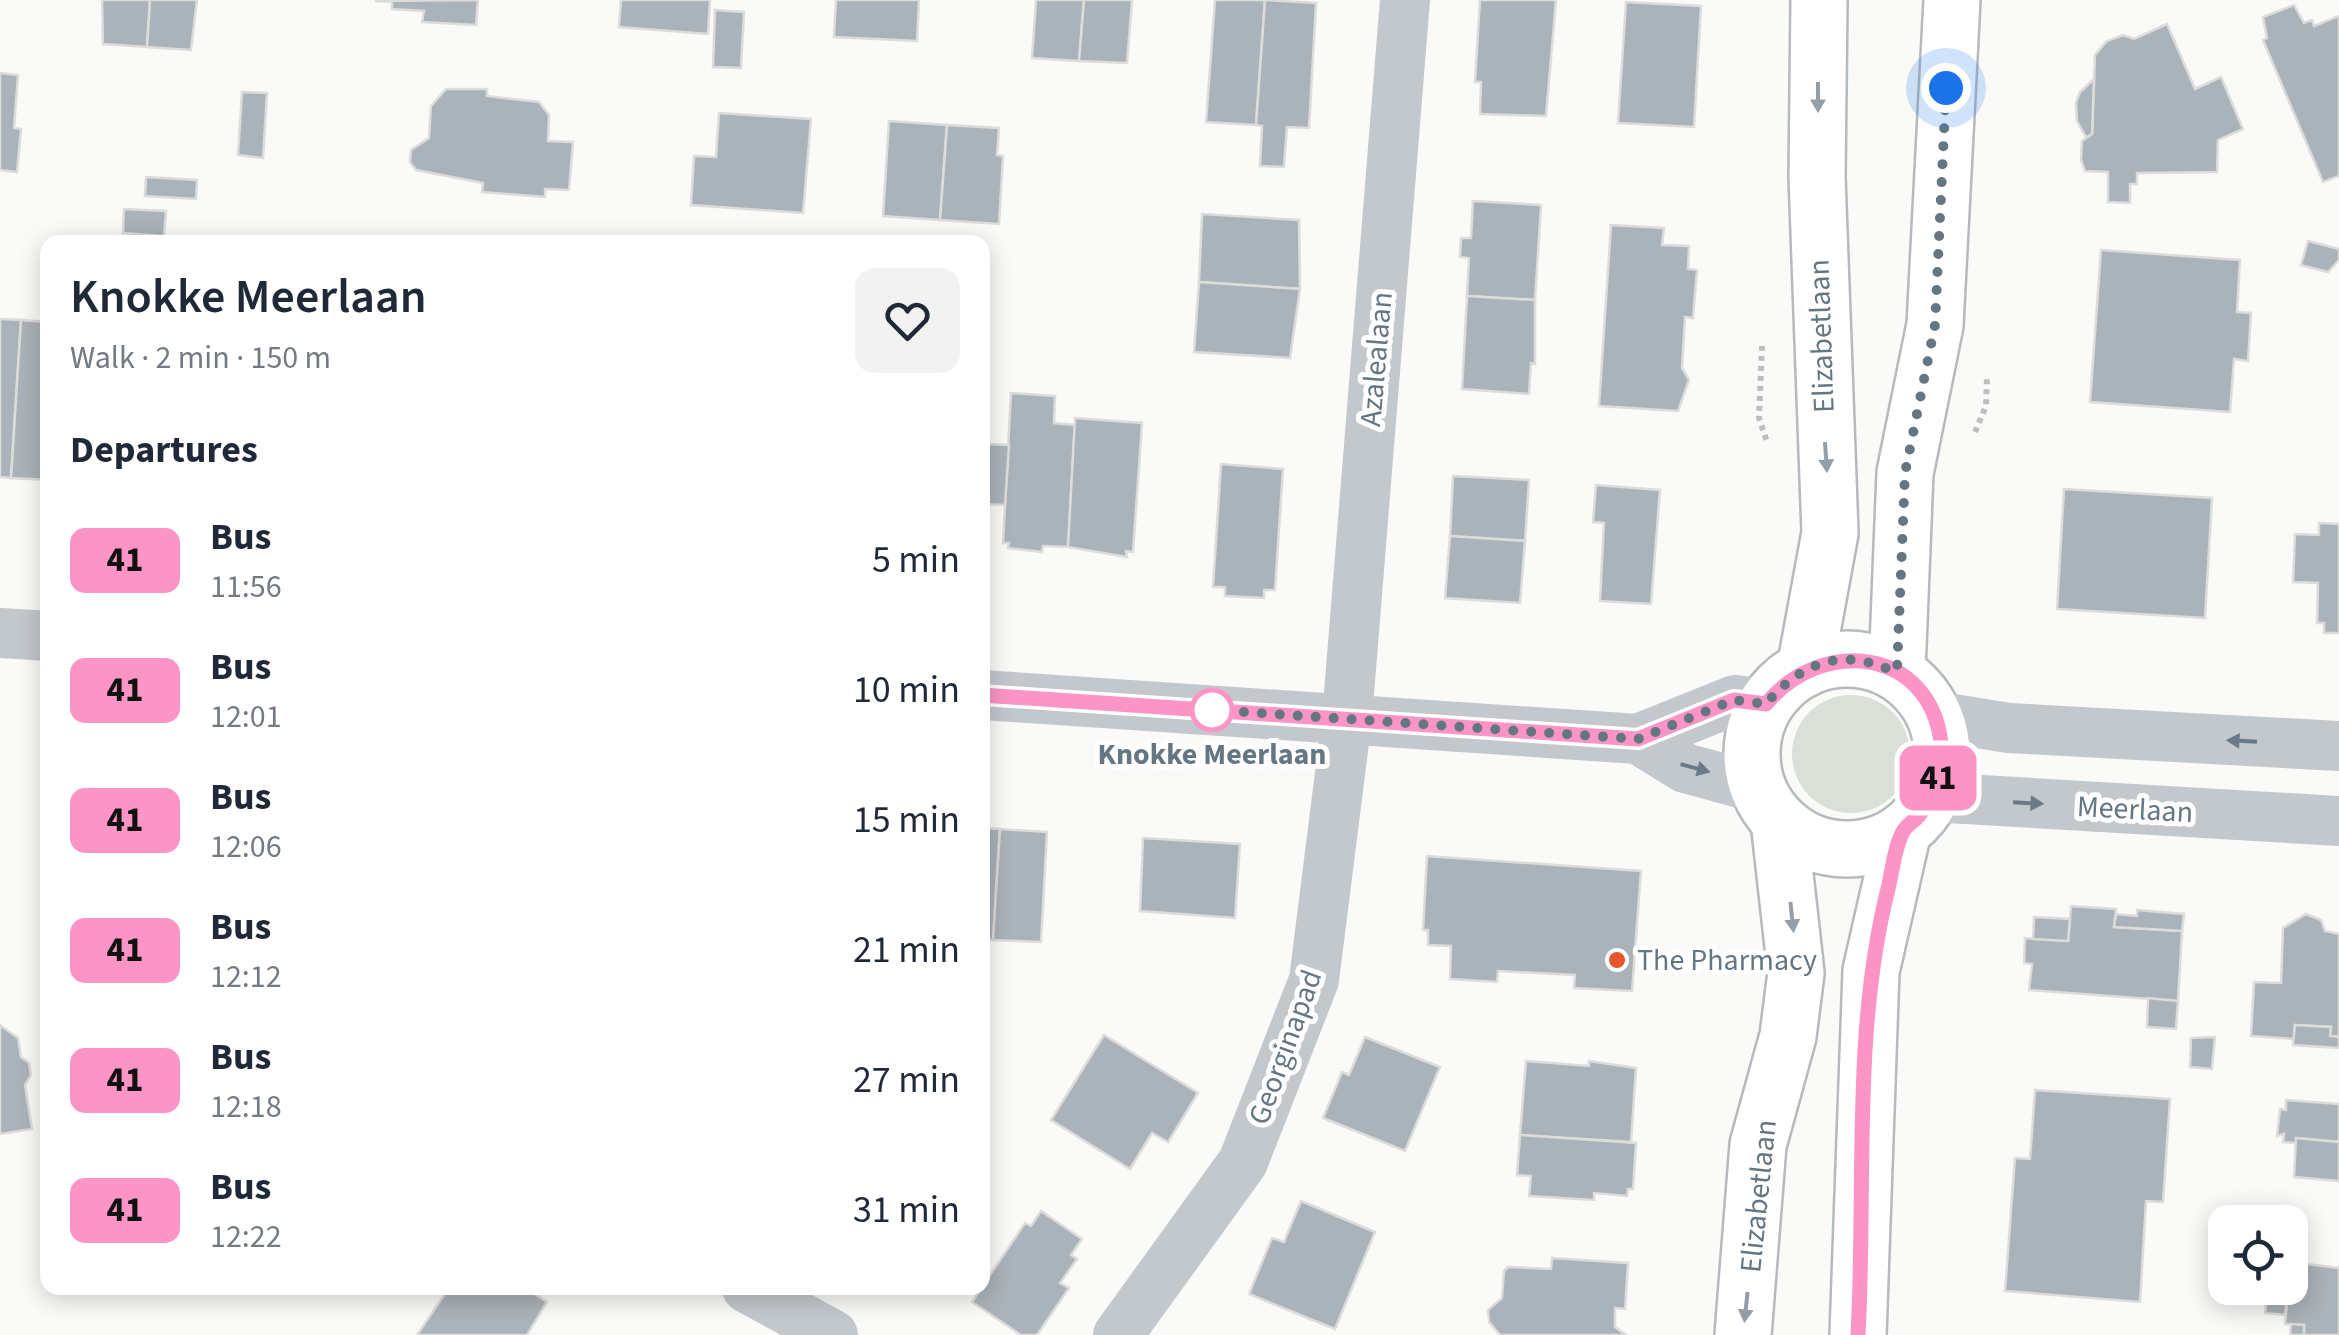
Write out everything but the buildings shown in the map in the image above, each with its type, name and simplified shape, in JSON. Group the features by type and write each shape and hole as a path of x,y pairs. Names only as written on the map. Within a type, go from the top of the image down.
{"main road":[{"name":"Elizabetlaan","path":"1805,669 1830,533 1817,177 1818,0"},
{"path":"1897,671 1905,473 1935,325 1952,0"},
{"path":"1766,704 1783,684 1805,669 1834,660 1862,660 1897,671 1934,716 1941,743 1940,770 1917,814 1870,971 1858,1335"},
{"name":"Elizabetlaan","path":"1743,1335 1758,1144 1788,1036 1796,973 1768,804 1752,760 1754,731 1766,704"},
{"path":"1768,804 1800,837 1839,848 1879,844 1917,814"}],"street":[{"name":"Azalealaan","path":"1347,718 1405,0"},
{"path":"0,633 40,636"},
{"path":"990,696 1638,739 1734,700 1766,704"},
{"path":"1934,716 2010,728 2339,746"},
{"name":"Georginapad","path":"1118,1335 1243,1162 1314,980 1347,718"},
{"path":"1638,739 1685,768 1768,804"},
{"name":"Meerlaan","path":"1917,814 2339,822"},
{"path":"761,1295 833,1335"}],"shaded area":[{"path":"1851,695 1874,700 1893,712 1905,731 1910,754 1905,777 1893,796 1874,808 1851,813 1828,808 1809,796 1797,777 1792,754 1797,731 1809,712 1828,700"}],"bus line":[{"name":"41","path":"990,696 1638,739 1734,700 1766,704 1783,684 1805,669 1834,660 1862,660 1897,671 1925,700 1934,716 1941,743 1940,770 1931,797 1903,831 1870,971 1858,1335"}],"place":[{"name":"Knokke Meerlaan","path":"1212,710"},
{"name":"The Pharmacy","path":"1617,960"}],"route":[{"path":"1212,710 1201,709 1638,739 1734,700 1766,704 1783,684 1805,669 1834,660 1862,660 1897,671 1897,592 1905,473 1935,325 1946,88"}]}
